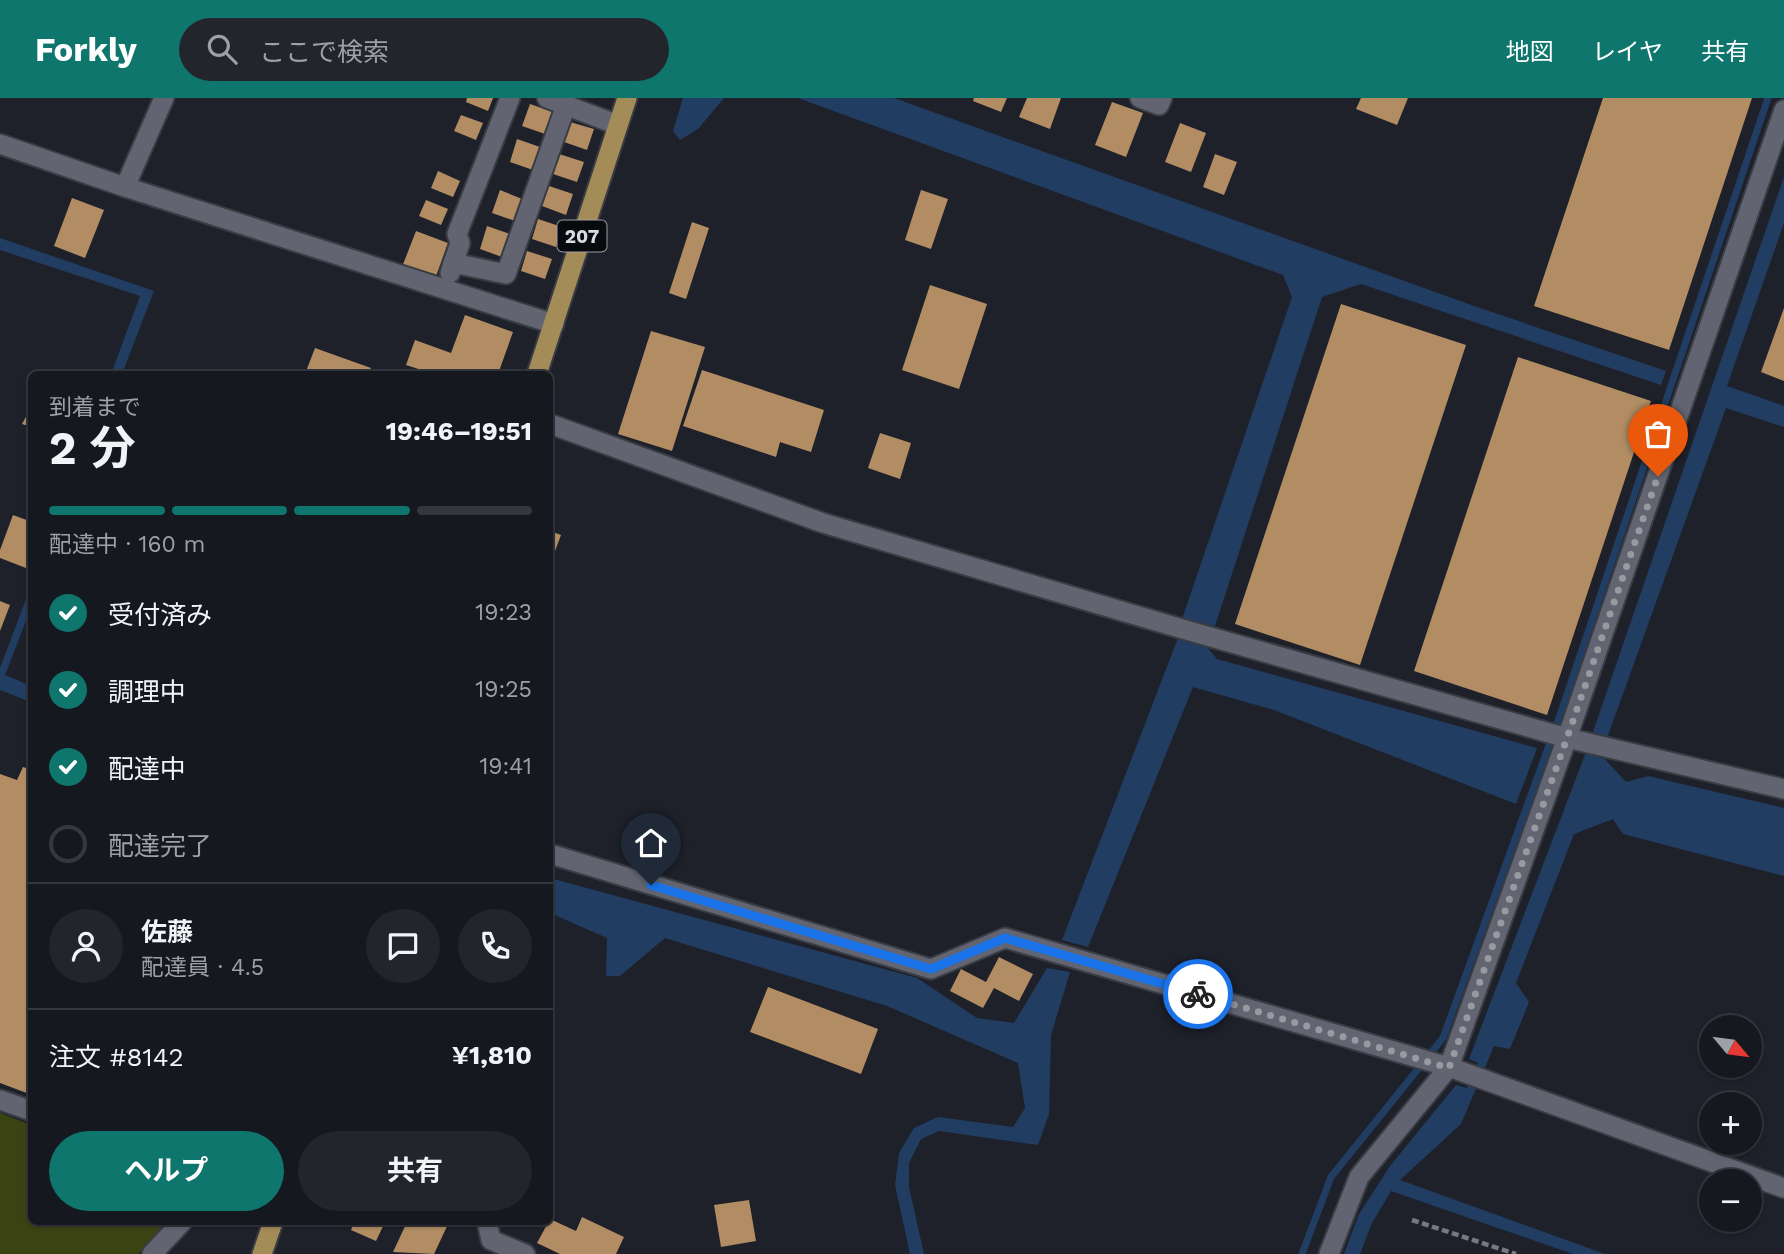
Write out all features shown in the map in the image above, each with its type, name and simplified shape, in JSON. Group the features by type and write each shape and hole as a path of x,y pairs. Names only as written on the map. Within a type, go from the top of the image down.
{"highway":[{"name":"207","path":"538,371 627,98"},
{"path":"262,1254 272,1225"}],"street":[{"path":"125,187 164,98"},
{"path":"444,289 460,243 457,234 510,98"},
{"path":"547,98 618,125"},
{"path":"1140,98 1159,105 1162,98"},
{"path":"453,264 506,274 566,105"},
{"path":"1329,1254 1359,1177 1450,1068 1575,740 1784,110"},
{"path":"0,144 125,187 554,324"},
{"path":"553,425 823,523 1575,740 1784,789"},
{"path":"553,855 931,969 1005,938 1450,1068 1784,1188"},
{"path":"0,1100 28,1110"},
{"path":"152,1254 179,1225"},
{"path":"488,1225 491,1240 525,1254"}],"path":[{"path":"1412,1220 1516,1254"}],"green space":[{"path":"0,1113 28,1124 28,1225 168,1225 138,1254 0,1254"}],"water":[{"path":"683,98 724,98 698,129 680,140 673,131"},
{"path":"798,98 894,98 1477,307 1666,371 1661,385 1361,284 1322,297 1215,626 1182,619 1292,297 1283,275"},
{"path":"1784,177 1784,223 1727,386 1784,406 1784,427 1726,408 1601,755 1626,782 1648,776 1784,808 1784,876 1623,834 1613,819 1574,834 1516,983 1529,1002 1510,1049 1494,1046 1461,1124 1400,1180 1605,1254 1573,1254 1391,1191 1372,1223 1360,1254 1344,1254 1359,1214 1390,1166 1456,1085 1467,1088 1478,1063 1469,1059 1586,752"},
{"path":"0,238 154,291 123,371 112,371 140,296 0,250"},
{"path":"28,594 28,616 5,675 28,685 28,701 0,690 0,668"},
{"path":"1178,638 1206,646 1217,659 1537,748 1516,804 1274,710 1193,687 1088,947 1062,940"},
{"path":"553,879 917,978 977,1018 1014,1023 1047,968 1070,972 1051,1035 1049,1114 1038,1145 939,1131 921,1139 909,1163 909,1187 924,1254 910,1254 895,1185 899,1153 914,1128 938,1117 1013,1127 1025,1108 1018,1063 887,1006 665,938 620,976 606,976 607,938 553,914"}],"building":[{"path":"467,98 493,98 488,111 466,102"},
{"path":"974,98 1007,98 1001,112 973,101"},
{"path":"1027,98 1061,98 1050,129 1019,117"},
{"path":"1361,98 1408,98 1397,125 1356,109"},
{"path":"1603,98 1752,98 1669,350 1534,306"},
{"path":"1112,102 1143,113 1126,157 1095,145"},
{"path":"530,104 553,112 545,134 522,126"},
{"path":"461,115 483,123 476,140 454,131"},
{"path":"570,122 594,129 587,150 564,142"},
{"path":"1180,123 1206,133 1191,172 1165,162"},
{"path":"517,139 540,147 533,170 510,162"},
{"path":"559,154 584,162 577,182 553,174"},
{"path":"1215,154 1237,162 1224,195 1203,187"},
{"path":"438,171 460,181 453,197 431,188"},
{"path":"549,186 573,194 566,215 542,206"},
{"path":"500,190 522,199 515,221 492,213"},
{"path":"921,190 948,199 931,249 905,240"},
{"path":"72,198 104,210 85,258 54,246"},
{"path":"426,200 448,209 441,225 419,216"},
{"path":"538,219 562,227 556,247 532,239"},
{"path":"692,222 709,228 686,299 669,293"},
{"path":"487,226 510,234 502,257 480,249"},
{"path":"416,231 448,243 435,279 402,267"},
{"path":"527,251 552,259 545,279 521,271"},
{"path":"930,285 987,304 959,389 902,370"},
{"path":"1341,304 1466,345 1360,665 1235,624"},
{"path":"1784,308 1784,381 1761,372"},
{"path":"465,315 513,332 499,371 425,371 406,365 415,340 451,353"},
{"path":"651,331 705,347 672,451 618,434"},
{"path":"315,348 371,368 370,371 306,371"},
{"path":"1518,357 1651,401 1547,715 1414,671"},
{"path":"702,370 824,410 811,452 780,442 776,457 683,426"},
{"path":"28,413 28,426 22,424"},
{"path":"880,433 911,443 900,479 868,468"},
{"path":"13,515 28,521 26,568 0,558 0,550"},
{"path":"553,532 561,535 553,556"},
{"path":"0,601 10,605 0,631"},
{"path":"23,767 28,769 28,1094 0,1083 0,774 17,780"},
{"path":"999,957 1033,974 1019,1001 994,988 983,1008 950,991 961,969 986,982"},
{"path":"768,987 878,1029 861,1074 750,1032"},
{"path":"749,1200 756,1241 721,1247 714,1205"},
{"path":"582,1217 624,1237 616,1254 560,1254 537,1243 547,1225 553,1225 553,1220 576,1231"},
{"path":"353,1225 384,1225 376,1241 351,1230"},
{"path":"406,1225 448,1225 434,1254 393,1252"}],"waterway":[{"path":"1302,1254 1331,1177 1443,1038 1560,715 1768,98"}],"way so far":[{"path":"1198,994 1449,1068 1658,476"}],"route":[{"path":"651,885 931,969 1005,938 1198,994"}]}
